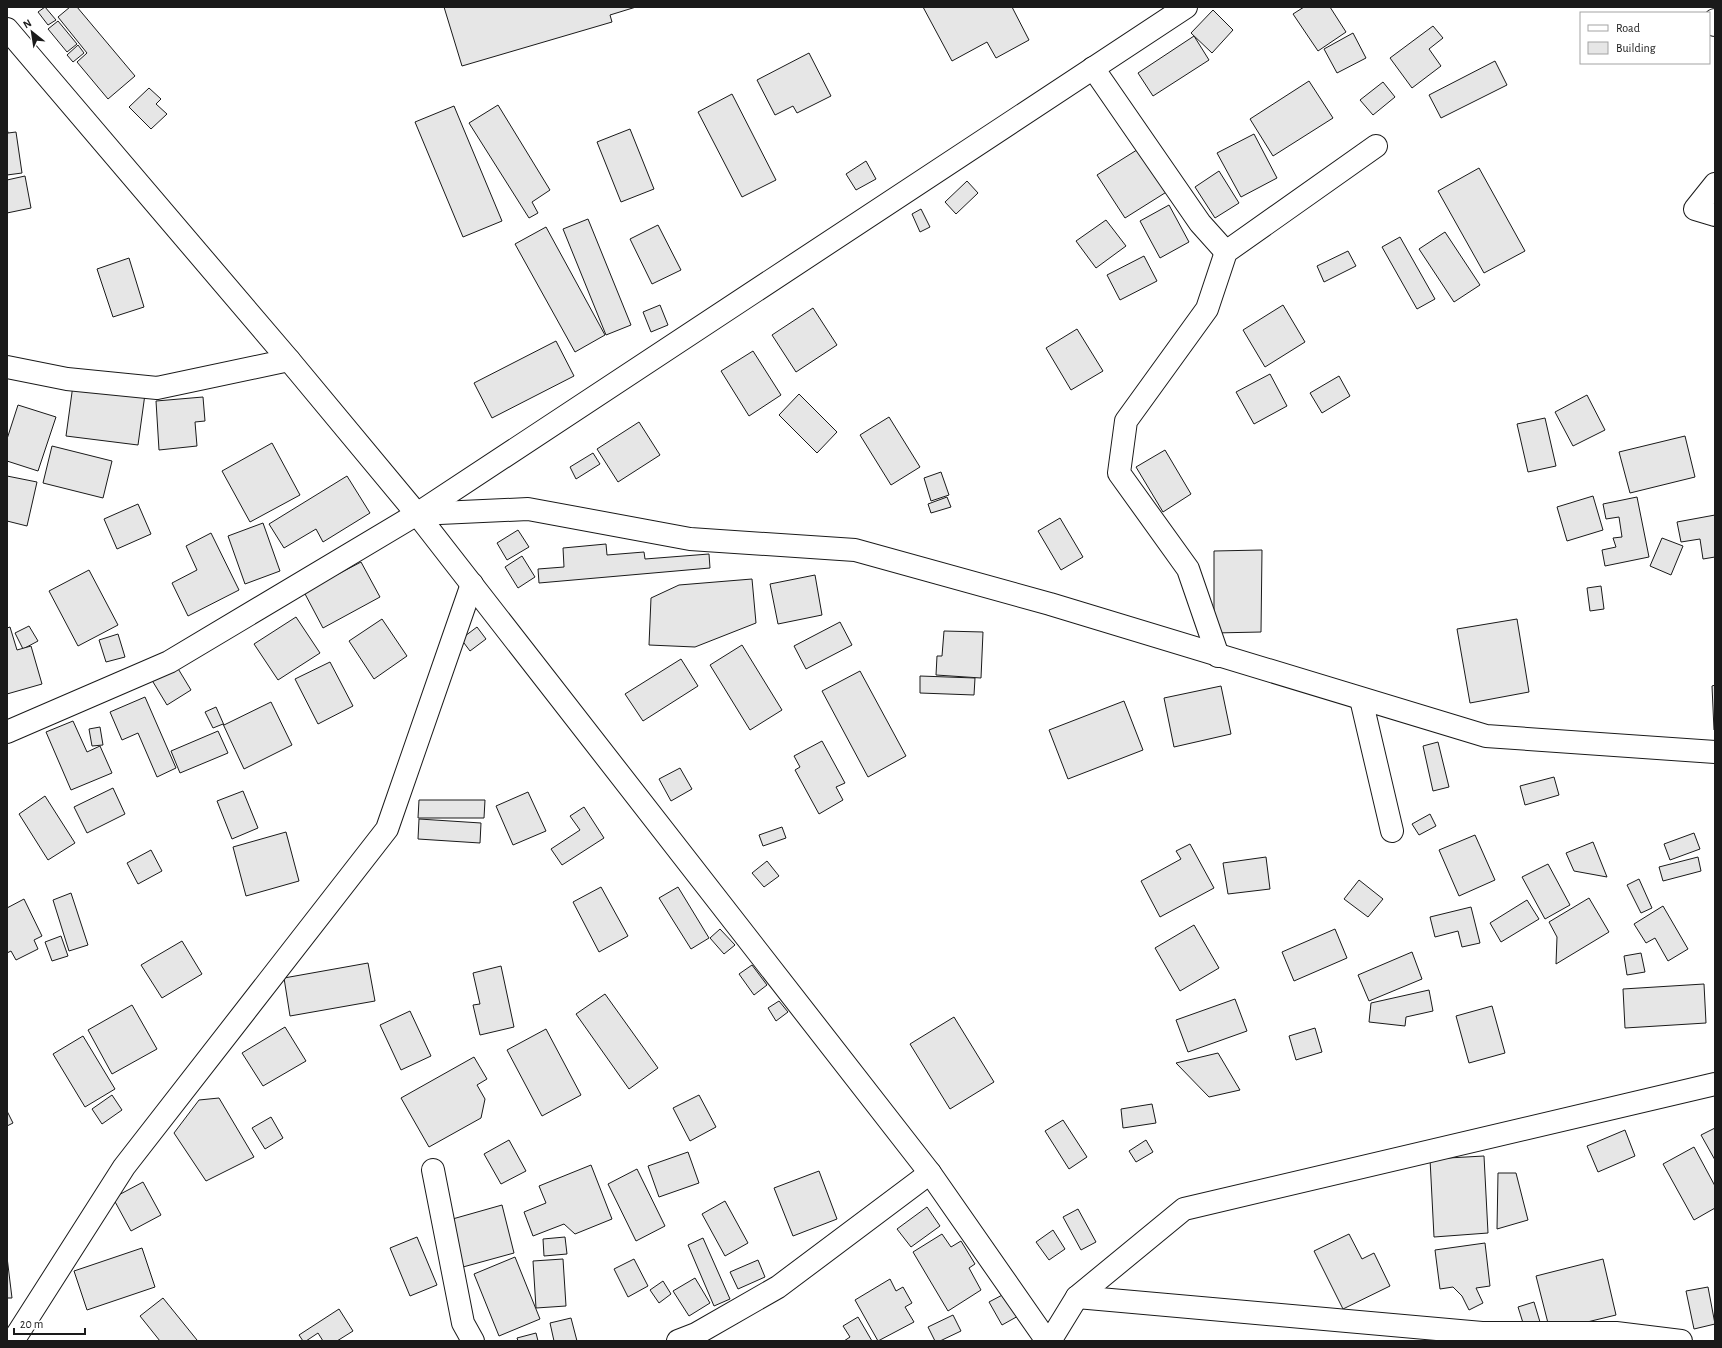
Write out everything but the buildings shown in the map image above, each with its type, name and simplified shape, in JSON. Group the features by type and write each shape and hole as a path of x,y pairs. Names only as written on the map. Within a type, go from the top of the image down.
{"street":[{"path":"7,732 169,662 417,514 1186,7"},
{"path":"1715,20 1715,25"},
{"path":"7,29 289,360 417,514 930,1173 1049,1341 1076,1297 1184,1209 1715,1084"},
{"path":"1093,68 1200,223 1226,252"},
{"path":"1218,656 1188,569 1119,473 1126,421 1207,309 1226,252 1376,146"},
{"path":"1715,184 1695,209 1715,215"},
{"path":"7,368 67,379 157,388 289,360"},
{"path":"417,514 528,509 690,539 855,550 1050,604 1486,736 1715,752"},
{"path":"13,1341 124,1167 387,829 472,584"},
{"path":"1361,699 1392,831"},
{"path":"433,1170 463,1324 473,1341"},
{"path":"678,1341 696,1334 778,1287 930,1173"},
{"path":"1076,1297 1485,1337 1616,1333 1681,1341"}]}
